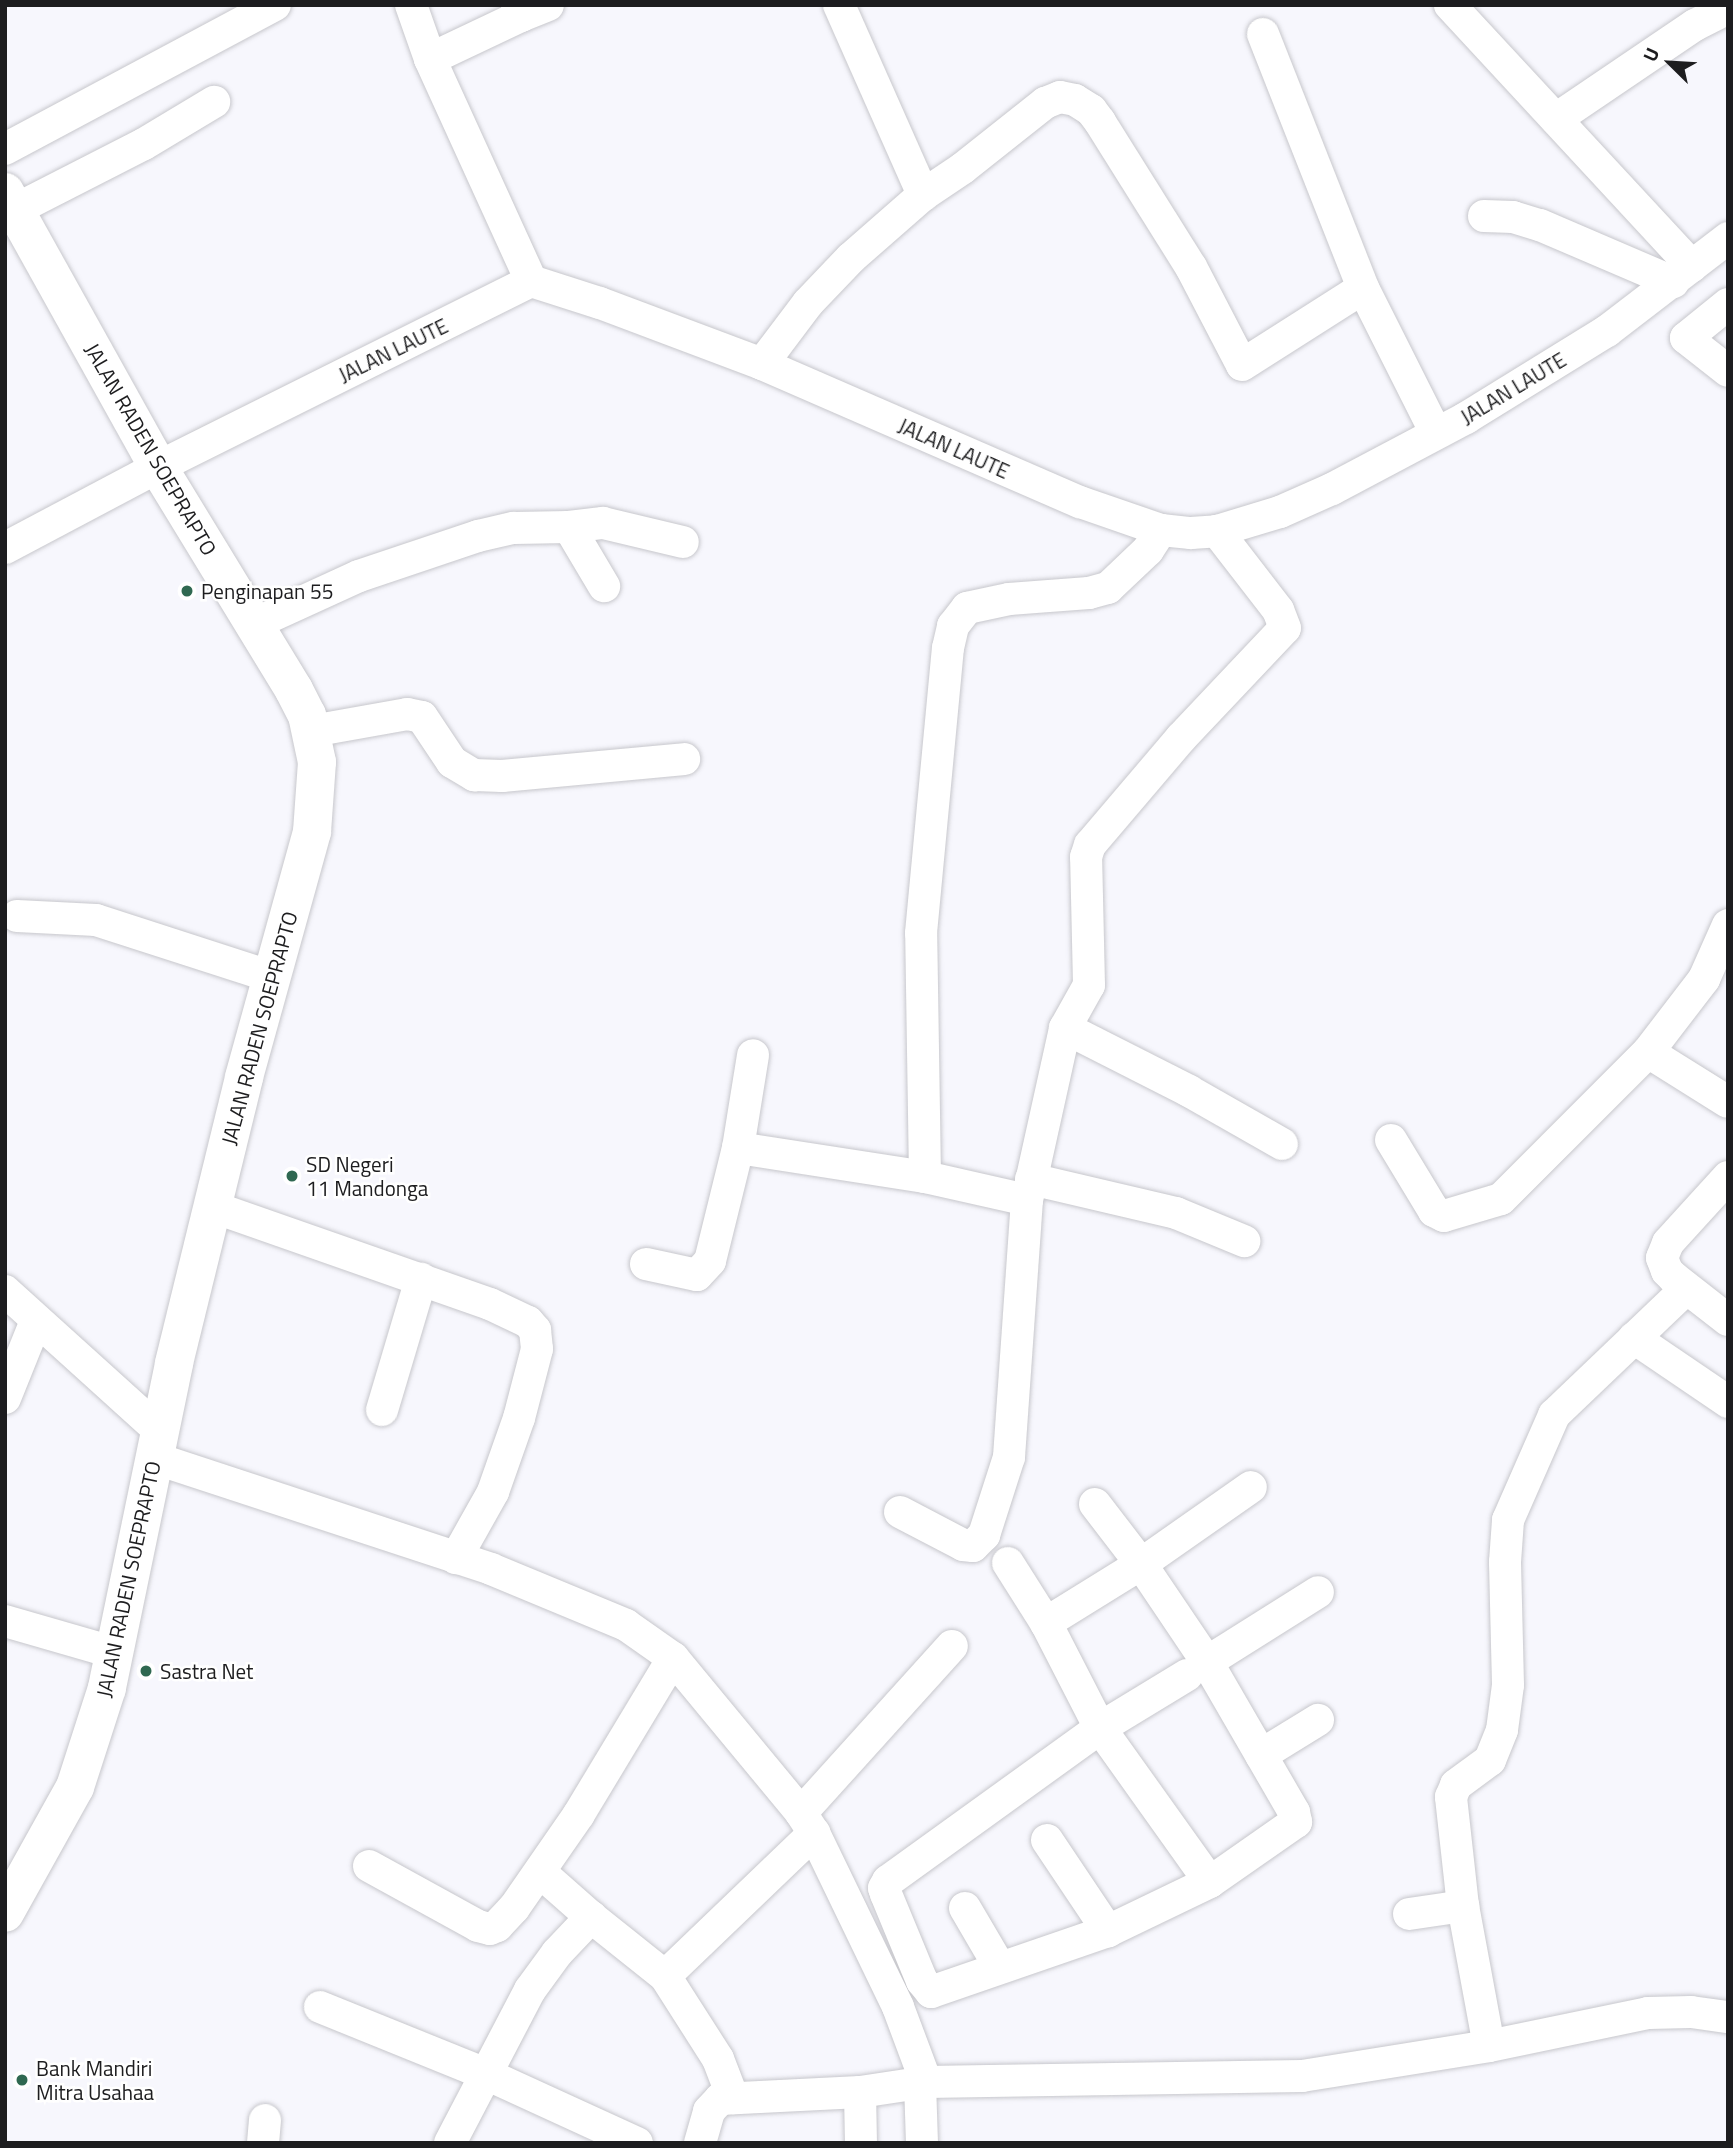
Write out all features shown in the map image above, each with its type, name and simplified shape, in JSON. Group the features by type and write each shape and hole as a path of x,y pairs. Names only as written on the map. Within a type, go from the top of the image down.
{"highway":[{"name":"JALAN RADEN SOEPRAPTO","path":"5,1913 75,1787 116,1653 156,1444 272,977 312,832 317,762 312,731 294,690 158,467 8,206"}],"street":[{"path":"5,149 275,5"},
{"path":"411,5 430,59 531,281"},
{"path":"839,5 923,195"},
{"path":"1450,5 1556,119 1682,274"},
{"path":"1556,119 1695,25 1728,8"},
{"path":"430,59 528,9"},
{"path":"1263,34 1363,288 1436,433"},
{"path":"762,364 808,303 851,258 923,195 963,168 1045,103 1060,97 1075,100 1091,110 1100,122 1191,267 1242,365 1363,288"},
{"path":"8,206 144,144 214,102"},
{"path":"1484,216 1513,217 1682,274"},
{"name":"JALAN LAUTE","path":"5,548 158,467 531,281 600,303 762,364 1080,502 1161,530 1191,533 1217,531 1280,512 1436,433 1607,331 1728,238"},
{"path":"1728,304 1686,338 1728,371"},
{"path":"254,624 359,576 514,528 603,523 683,542"},
{"path":"569,527 604,586"},
{"path":"925,1177 921,933 948,648 953,626 967,608 975,605 1009,599 1089,593 1108,588 1148,550 1161,530"},
{"path":"900,1512 968,1547 974,1546 984,1535 1011,1446 1029,1190 1065,1028 1089,985 1086,857 1090,845 1181,738 1285,628 1285,622 1278,610 1217,531"},
{"path":"312,731 407,714 422,717 452,762 474,775 502,776 684,759"},
{"path":"17,916 96,920 272,977"},
{"path":"1391,1140 1438,1215 1501,1199 1648,1052 1704,979 1728,925"},
{"path":"1065,1028 1189,1091 1282,1144"},
{"path":"1648,1052 1728,1102"},
{"path":"646,1264 686,1275 697,1275 710,1261 738,1148 753,1055"},
{"path":"738,1148 1176,1213 1244,1241"},
{"path":"1728,1177 1665,1247 1662,1258 1667,1271 1686,1289 1728,1320"},
{"path":"214,1207 421,1279 528,1322 537,1337 537,1349 519,1418 493,1492 456,1558"},
{"path":"382,1410 421,1279"},
{"path":"1489,2046 1463,1906 1451,1797 1453,1787 1490,1760 1502,1730 1508,1685 1504,1562 1511,1513 1554,1415 1686,1289"},
{"path":"18,1310 156,1444 491,1569 626,1625 673,1658 807,1823 911,2039 923,2082 922,2143"},
{"path":"5,1398 18,1310"},
{"path":"1634,1338 1728,1402"},
{"path":"1046,1623 1141,1564 1251,1487"},
{"path":"931,1992 999,1966 1108,1931 1210,1882 1296,1822 1294,1812 1261,1755 1197,1669 1141,1564 1095,1504"},
{"path":"1008,1563 1046,1623 1100,1728 1210,1882"},
{"path":"931,1992 922,1981 886,1894 884,1888 888,1881 1100,1728 1318,1592"},
{"path":"5,1621 116,1653"},
{"path":"665,1976 807,1823 952,1646"},
{"path":"369,1866 478,1926 489,1929 509,1914 540,1872 618,1754 673,1658"},
{"path":"1261,1755 1318,1720"},
{"path":"1047,1840 1108,1931"},
{"path":"540,1872 665,1976 718,2059 733,2098"},
{"path":"1409,1914 1463,1906"},
{"path":"965,1908 999,1966"},
{"path":"450,2143 536,1981 591,1917"},
{"path":"911,2039 928,2007 931,1992"},
{"path":"320,2007 486,2074 637,2143"},
{"path":"700,2143 705,2120 714,2103 733,2098 860,2092 923,2082 1302,2076 1489,2046 1656,2012 1691,2012 1728,2017"},
{"path":"860,2092 860,2143"}],"place":[{"name":"Penginapan 55","path":"187,591"},
{"name":"SD Negeri 11 Mandonga","path":"292,1176"},
{"name":"Sastra Net","path":"146,1671"},
{"name":"Bank Mandiri Mitra Usahaa","path":"22,2080"}]}
